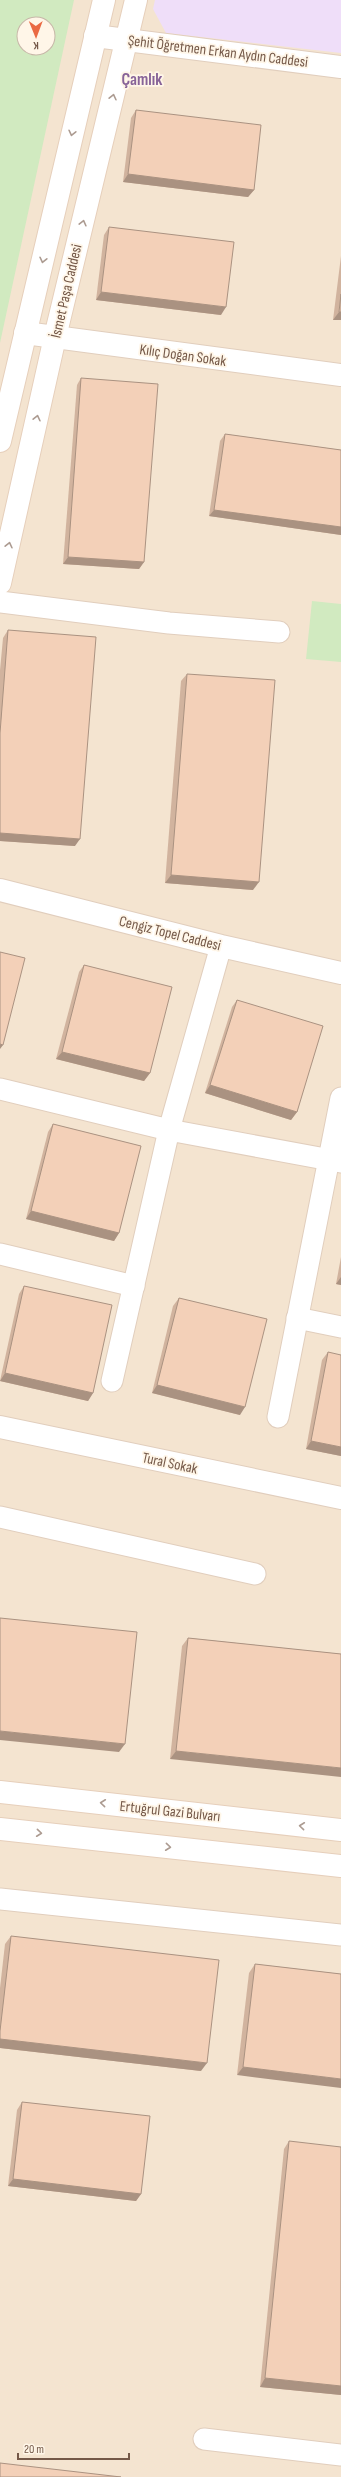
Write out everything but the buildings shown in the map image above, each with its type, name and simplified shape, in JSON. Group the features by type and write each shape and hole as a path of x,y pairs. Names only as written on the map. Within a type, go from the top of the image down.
{"main road":[{"name":"İsmet Paşa Caddesi","path":"0,441 104,0"},
{"name":"İsmet Paşa Caddesi","path":"0,583 55,337 136,0"},
{"name":"Şehit Öğretmen Erkan Aydın Caddesi","path":"95,36 341,67"},
{"name":"Kılıç Doğan Sokak","path":"25,333 341,375"},
{"name":"Cengiz Topel Caddesi","path":"0,890 221,946 341,973"},
{"name":"Tural Sokak","path":"0,1427 341,1498"},
{"name":"Ertuğrul Gazi Bulvarı","path":"0,1792 341,1830"},
{"path":"0,1829 341,1866"}],"lane":[{"path":"0,602 169,623 279,632"},
{"path":"112,1381 168,1130 221,946"},
{"path":"0,1090 168,1130 335,1161"},
{"path":"278,1417 297,1318 335,1161 341,1098"},
{"path":"0,1254 134,1286"},
{"path":"297,1318 341,1327"},
{"path":"0,1517 255,1574"},
{"path":"0,1899 341,1935"},
{"path":"204,2440 341,2455"}],"shaded area":[{"path":"0,0 341,0 341,2477 0,2477"},
{"path":"155,0 341,0 341,53 166,33 153,9"}],"green space":[{"path":"0,0 74,0 0,343"},
{"path":"312,601 341,604 341,662 306,659"}],"district":[{"name":"Çamlık","path":"142,79"}]}
